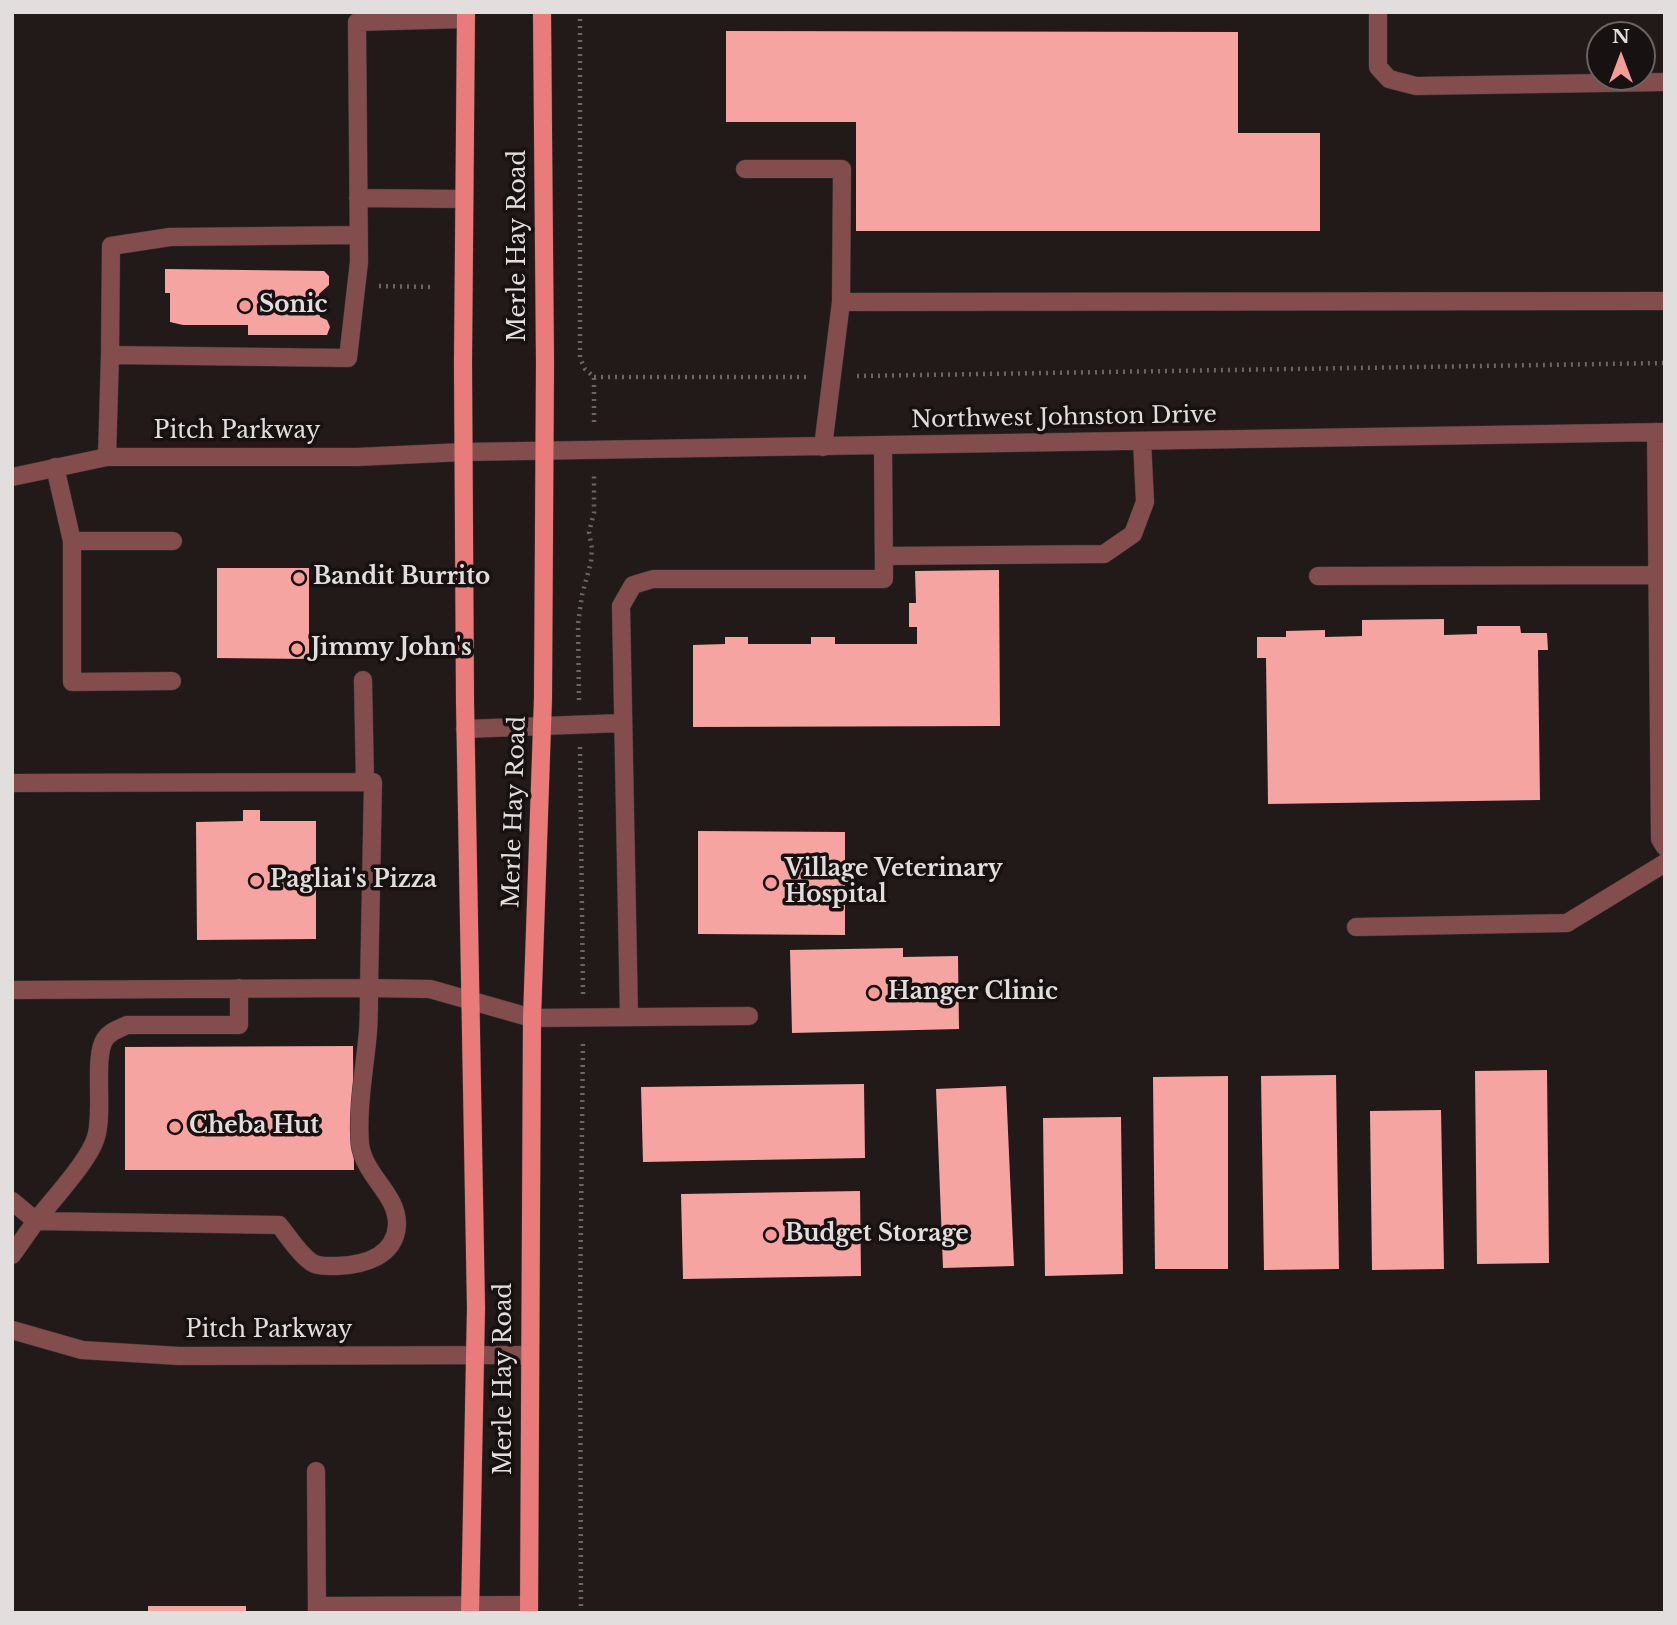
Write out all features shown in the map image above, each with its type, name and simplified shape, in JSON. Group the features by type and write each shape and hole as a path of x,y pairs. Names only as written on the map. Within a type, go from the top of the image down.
{"main road":[{"name":"Merle Hay Road","path":"529,1609 532,1018 542,728 545,363 542,12"},
{"name":"Merle Hay Road","path":"466,15 464,452 475,1355 470,1609"}],"street":[{"path":"1378,12 1378,67 1389,79 1416,86 1665,82"},
{"path":"110,355 348,358 359,261 357,22 466,15"},
{"path":"745,169 842,169 841,302 823,447"},
{"path":"358,198 464,199"},
{"path":"107,457 111,246 170,237 359,235"},
{"path":"841,302 1665,301"},
{"name":"Northwest Johnston Drive","path":"464,452 1660,432"},
{"path":"1660,432 1660,839 1665,847"},
{"path":"885,556 1104,554 1133,534 1145,502 1142,441"},
{"path":"629,1017 621,606 633,585 653,579 884,579 883,446"},
{"name":"Pitch Parkway","path":"12,477 107,457 357,457 464,452"},
{"path":"55,467 72,541 72,682 172,681"},
{"path":"72,541 173,541"},
{"path":"1318,576 1660,571"},
{"path":"363,680 365,782"},
{"path":"466,729 622,723"},
{"path":"12,783 373,782 368,1030 360,1114 360,1145 373,1178 390,1198 396,1213 394,1239 386,1250 363,1263 324,1266 312,1263 279,1225 36,1221 12,1200"},
{"path":"1356,927 1567,923 1665,863"},
{"path":"12,1255 96,1138 103,1041 111,1032 127,1025 239,1025 239,988"},
{"path":"12,990 430,989 532,1018 749,1016"},
{"name":"Pitch Parkway","path":"12,1330 82,1350 179,1356 530,1355"},
{"path":"316,1471 317,1609 529,1609"}],"path":[{"path":"580,12 580,358 585,369 594,377 831,377 1665,363"},
{"path":"581,1613 583,1017 578,624 592,548 589,532 594,513 594,377"}],"building":[{"path":"726,31 1238,32 1238,133 1320,133 1320,231 856,231 856,122 726,122"},
{"name":"Sonic","path":"165,269 324,271 329,276 329,285 319,294 320,317 327,320 330,327 327,335 248,335 248,325 183,325 170,322 170,293 165,293"},
{"path":"217,568 309,568 309,659 217,658"},
{"path":"999,570 1000,726 693,727 693,645 725,644 725,637 748,637 748,644 811,644 811,637 835,637 835,644 917,644 917,627 909,627 909,603 916,603 915,571"},
{"path":"1444,619 1444,635 1477,634 1477,626 1520,626 1521,633 1547,633 1548,650 1538,650 1540,800 1268,804 1266,658 1257,658 1257,637 1286,637 1286,631 1325,630 1325,637 1362,636 1362,620"},
{"name":"Pagliai's Pizza","path":"243,810 260,810 260,821 316,821 316,939 197,940 196,822 243,821"},
{"name":"Village Veterinary Hospital","path":"698,831 845,832 845,935 698,934"},
{"name":"Hanger Clinic","path":"903,948 903,957 958,956 959,1029 792,1033 790,950"},
{"path":"353,1046 354,1170 125,1170 125,1047"},
{"path":"1547,1070 1549,1263 1477,1264 1475,1071"},
{"path":"1336,1075 1339,1269 1264,1270 1261,1076"},
{"path":"1228,1076 1228,1269 1155,1269 1153,1077"},
{"path":"864,1084 865,1158 643,1162 641,1087"},
{"path":"1006,1086 1014,1266 943,1268 936,1089"},
{"path":"1441,1110 1444,1269 1372,1270 1370,1111"},
{"path":"1121,1117 1123,1274 1045,1276 1043,1118"},
{"name":"Budget Storage","path":"860,1191 861,1276 683,1279 681,1194"},
{"path":"148,1606 246,1606 246,1613 148,1613"}],"place":[{"name":"Sonic","path":"245,306"},
{"name":"Bandit Burrito","path":"299,578"},
{"name":"Jimmy John's","path":"297,649"},
{"name":"Pagliai's Pizza","path":"256,881"},
{"name":"Village Veterinary Hospital","path":"771,883"},
{"name":"Hanger Clinic","path":"874,993"},
{"name":"Cheba Hut","path":"175,1127"},
{"name":"Budget Storage","path":"771,1235"}]}
